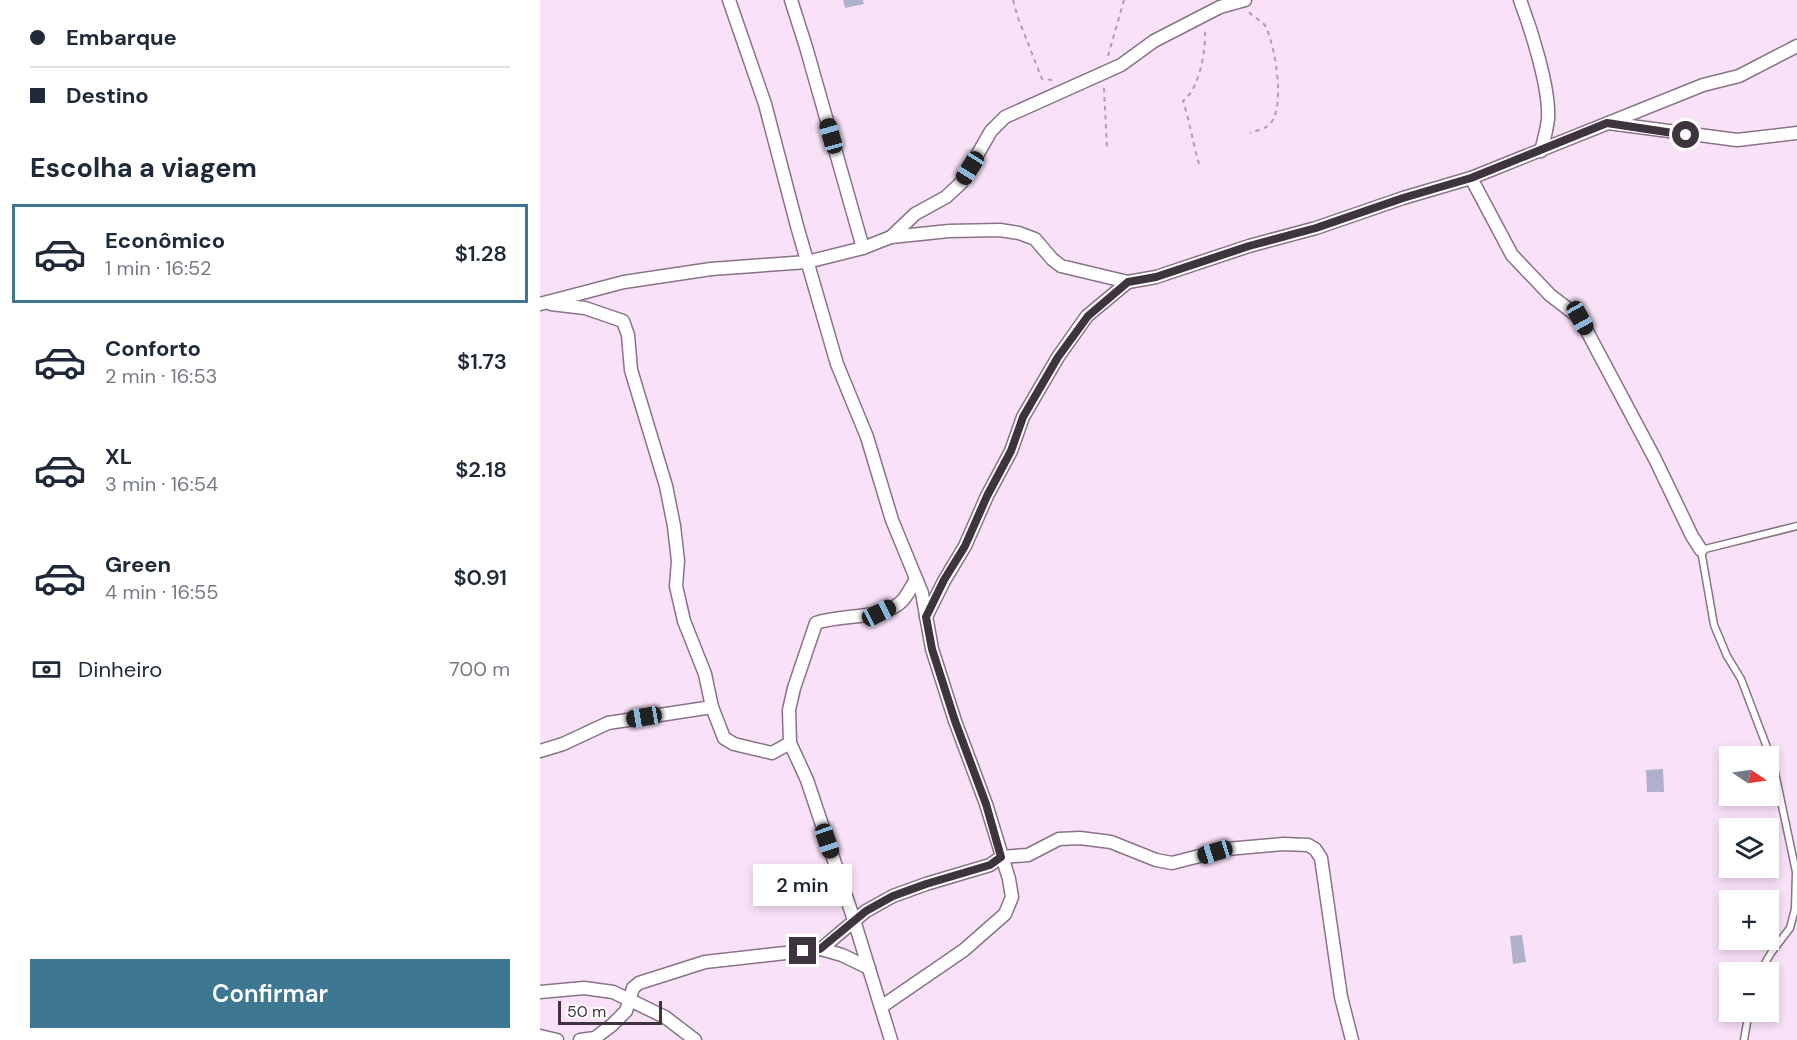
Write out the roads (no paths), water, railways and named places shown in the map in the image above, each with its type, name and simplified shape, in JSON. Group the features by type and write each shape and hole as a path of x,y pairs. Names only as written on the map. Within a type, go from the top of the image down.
{"street":[{"path":"729,0 765,104 837,364 867,437 892,520 922,593 935,659 986,804 1009,879 1011,897 1005,914 964,950 881,1007"},
{"path":"791,0 862,248"},
{"path":"1520,0 1544,89 1548,117 1541,151"},
{"path":"891,237 915,213 946,197 961,183 991,131 1005,117 1121,64 1154,41 1211,12 1245,4"},
{"path":"542,304 624,282 711,269 807,262 862,248 891,237 950,231 1000,230 1019,233 1035,239 1061,266 1128,282 1156,277 1471,178 1703,85 1740,76 1797,45"},
{"path":"1607,123 1737,140 1797,133"},
{"path":"1471,178 1512,255 1551,295 1580,318 1701,550"},
{"path":"926,617 944,580 965,546 987,496 1011,451 1023,417 1058,357 1088,316 1128,282"},
{"path":"542,304 585,309 623,321 628,335 631,370 666,486 675,526 678,561 676,586 684,621 705,674 712,707 724,738 753,750 772,753 790,743"},
{"path":"891,1040 807,780 790,743 789,710 816,623 828,618 879,613 902,602 916,579"},
{"path":"540,751 563,744 608,723 712,707"},
{"path":"820,949 866,911 893,896 990,865 1001,857 1028,855 1059,839 1080,838 1111,842 1156,860 1172,863 1227,849 1283,844 1308,845 1315,849 1321,858 1341,997 1352,1040"},
{"path":"580,1040 595,1038 612,1025 626,1011 633,988 639,983 705,962 820,949 842,955 869,968"},
{"path":"540,992 584,988 613,992 665,1017 695,1040"},
{"path":"540,1036 557,1040"}],"lane":[{"path":"1766,962 1790,928 1795,909 1796,873 1773,763 1742,679 1727,656 1714,625 1701,550 1797,526"},
{"path":"1744,1040 1747,1022"}]}
